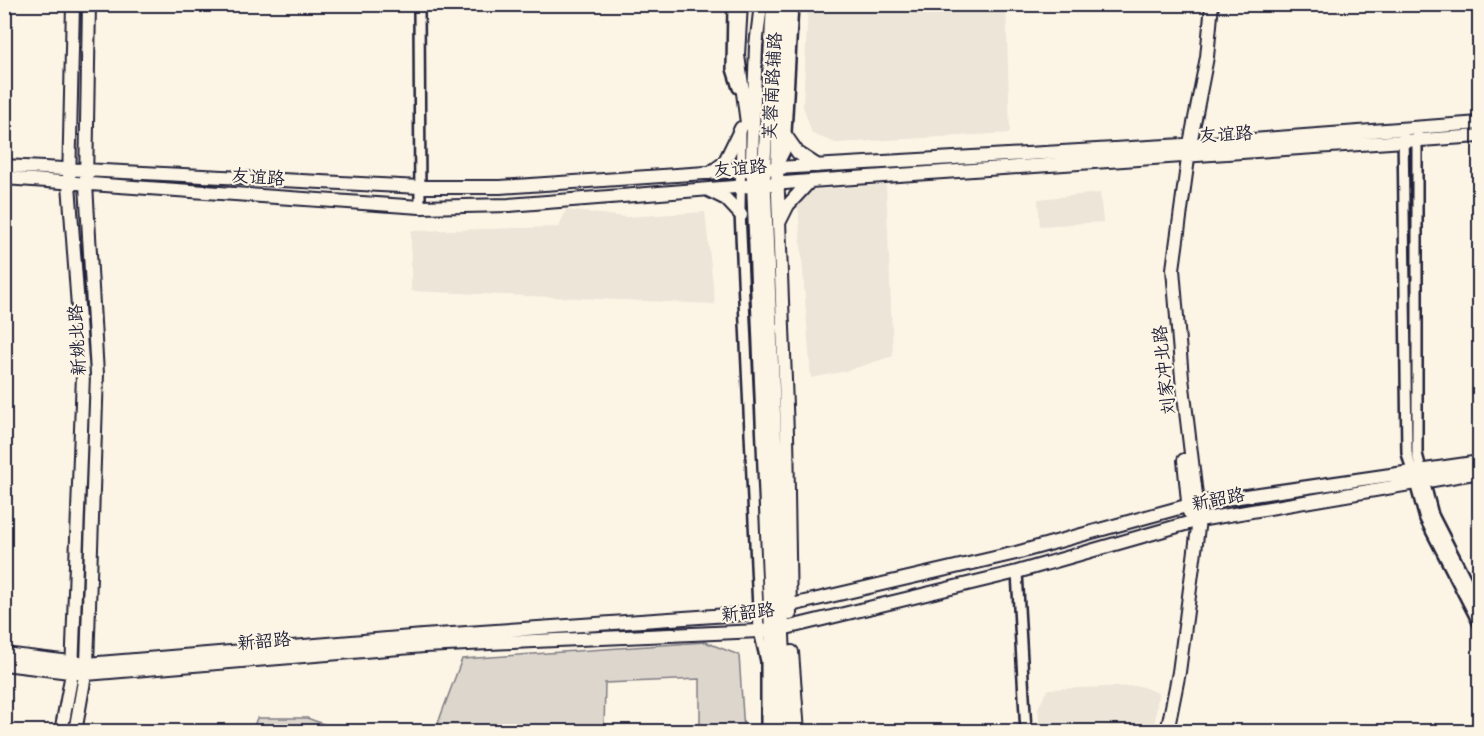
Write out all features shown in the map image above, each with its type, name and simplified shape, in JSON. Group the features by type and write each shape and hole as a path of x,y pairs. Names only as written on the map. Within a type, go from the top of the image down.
{"main road":[{"name":"新姚北路","path":"61,732 72,668 83,375 69,184 73,4"},
{"name":"新姚北路","path":"75,732 86,669 97,374 86,184 89,4"},
{"path":"741,4 742,101"},
{"path":"752,157 756,46 761,4"},
{"path":"773,4 765,184 776,609 775,732"},
{"path":"765,169 779,108 783,4"},
{"name":"刘家冲北路","path":"1167,732 1179,672 1195,521 1173,269 1186,149 1210,4"},
{"path":"740,70 752,157 765,169"},
{"path":"769,91 787,120"},
{"name":"友谊路","path":"4,178 420,207 509,205 1479,123"},
{"path":"709,173 724,163 741,128"},
{"path":"786,136 798,153 818,166"},
{"name":"友谊路","path":"4,166 420,187 500,188 818,166 1186,149 1402,142 1479,136"},
{"path":"779,222 788,205 810,181"},
{"path":"765,184 779,222 788,433 776,609"},
{"path":"707,189 726,199 741,215"},
{"name":"新韶路","path":"4,664 86,669 424,646 776,628 1017,572 1195,521 1417,478 1479,462"},
{"name":"新韶路","path":"86,669 423,636 776,609 1016,553 1193,504 1479,472"},
{"name":"刘家冲北路","path":"1160,732 1172,671 1195,521"},
{"path":"776,628 787,732"},
{"path":"776,628 798,732"},
{"name":"新韶路","path":"4,654 72,668"}],"street":[{"path":"419,4 420,207"},
{"path":"733,4 732,69 742,101 741,215 776,609 776,628 766,662 766,732"},
{"name":"芙蓉南路辅路","path":"765,169 785,151 793,4"},
{"path":"1417,127 1417,478 1425,519 1479,626"},
{"path":"1403,128 1407,453 1433,515 1479,607"},
{"path":"1017,572 1026,732"}],"shaded area":[{"path":"808,5 1006,5 1010,133 836,143 812,134 803,106"},
{"path":"886,185 893,356 846,371 811,378 797,191"},
{"path":"1100,193 1103,222 1040,226 1038,199"},
{"path":"566,210 626,217 705,212 715,304 411,291 411,231 559,227"},
{"path":"705,642 739,655 744,731 700,731 700,679 605,683 604,731 435,731 462,659"},
{"path":"1140,686 1158,693 1154,731 1040,731 1038,708 1048,689"},
{"path":"257,718 307,718 343,731 252,731"}]}
